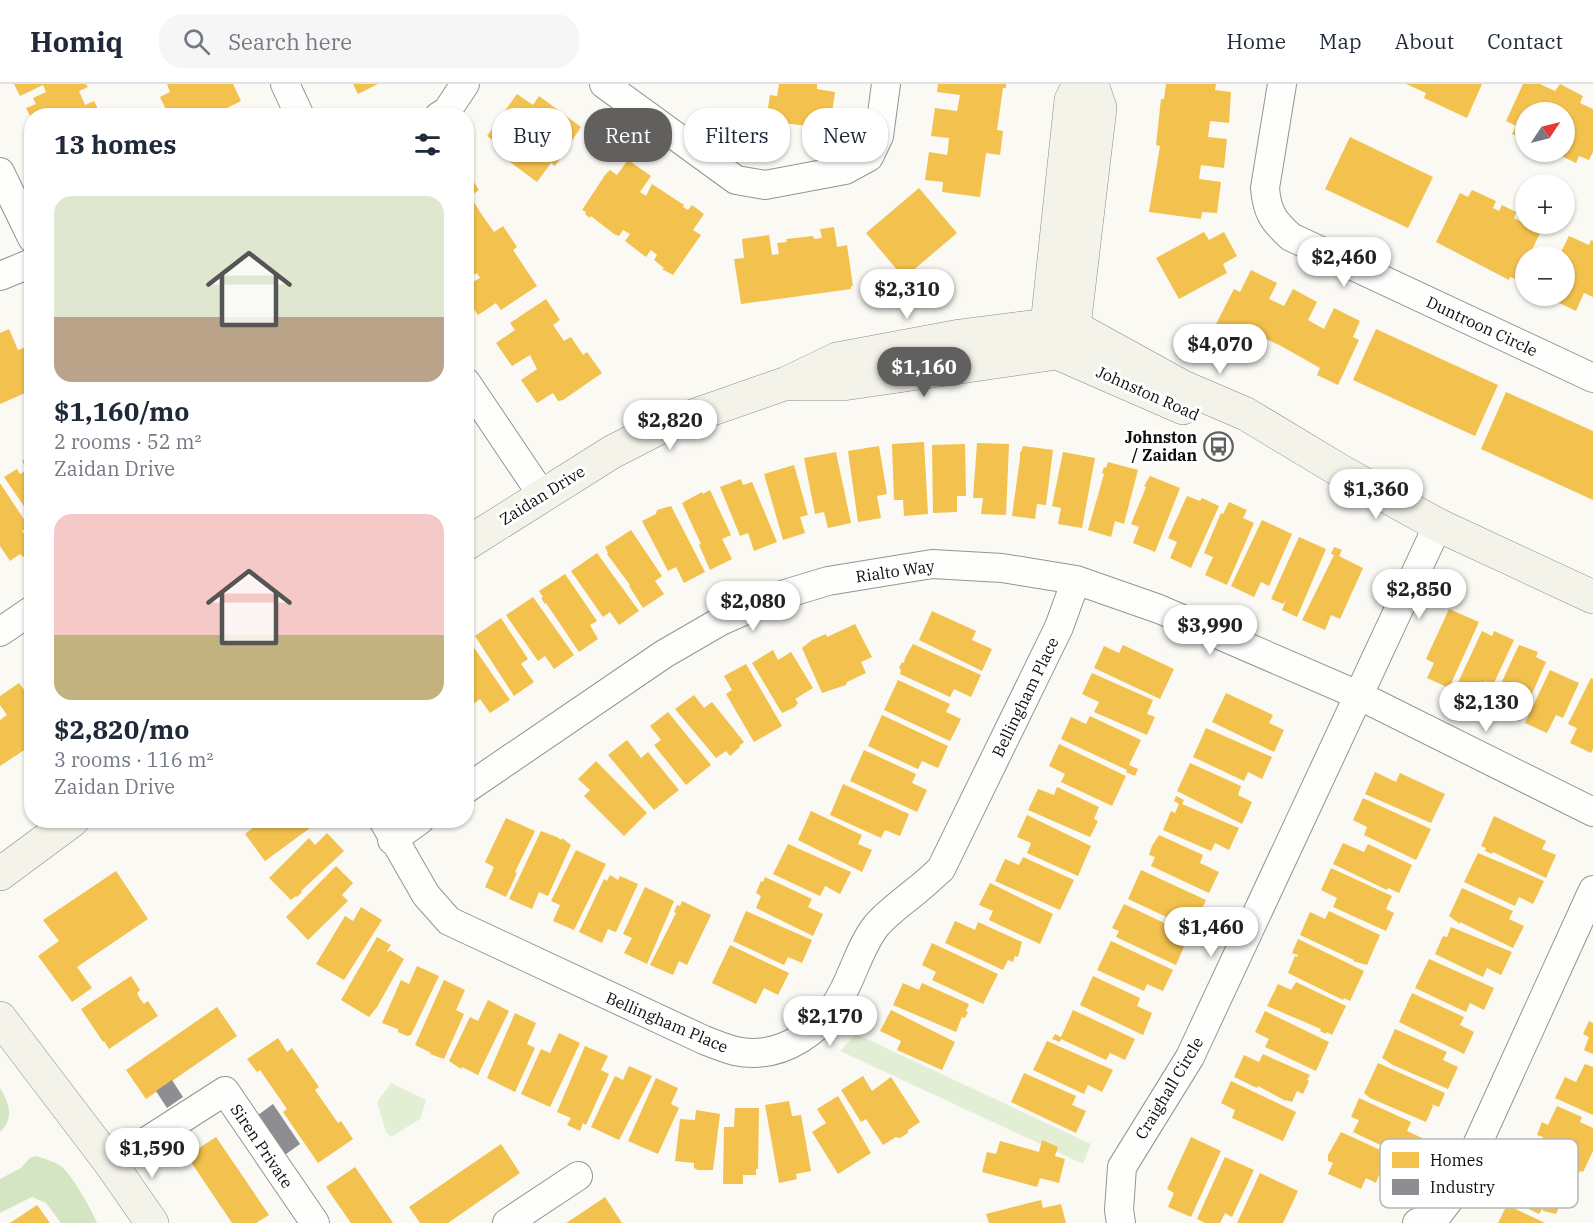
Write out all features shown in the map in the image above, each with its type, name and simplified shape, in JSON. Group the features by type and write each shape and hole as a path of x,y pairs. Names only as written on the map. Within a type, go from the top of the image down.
{"street":[{"path":"285,84 296,108"},
{"path":"449,108 465,84"},
{"path":"604,84 736,180 765,185 845,170 869,157 879,136 886,84"},
{"path":"1059,335 1071,100 1079,84"},
{"path":"1059,335 1100,108 1092,84"},
{"name":"Duntroon Circle","path":"1282,84 1265,188 1266,205 1275,223 1291,237 1593,378"},
{"path":"0,172 24,222"},
{"path":"0,276 24,266"},
{"name":"Zaidan Drive","path":"474,539 612,452 661,427 787,383 837,359 960,336 1059,335"},
{"name":"Johnston Road","path":"1059,335 1239,433 1339,470 1438,525 1593,597"},
{"path":"474,394 542,495"},
{"name":"Craighall Circle","path":"1121,1223 1119,1210 1122,1167 1190,1057 1438,525"},
{"name":"Rialto Way","path":"474,784 664,654 721,621 775,597 828,581 932,564 1002,568 1076,580 1159,609 1358,695"},
{"name":"Bellingham Place","path":"388,830 426,895 449,921 456,925 704,1040 735,1051 760,1052 781,1048 810,1034 827,1018 844,991 860,953 875,927 897,904 941,869 1059,627 1076,580"},
{"path":"0,632 24,616"},
{"path":"1358,695 1593,812"},
{"path":"0,874 62,828"},
{"path":"1480,1139 1593,890"},
{"path":"0,1018 111,1164 152,1223"},
{"name":"Siren Private","path":"111,1164 225,1091 315,1223"},
{"path":"507,1223 578,1176"},
{"path":"1417,1223 1439,1213 1443,1208"}],"green space":[{"path":"856,1034 1091,1144 1083,1164 840,1051"},
{"path":"391,1083 426,1100 420,1119 391,1137 386,1132 377,1102"},
{"path":"0,1088 6,1099 9,1116 8,1122 0,1132"},
{"path":"36,1156 54,1162 70,1175 97,1223 61,1223 46,1203 32,1197 0,1213 0,1179 21,1168 30,1158"}],"building: Homes":[{"path":"14,84 86,84 88,87 79,91 85,105 94,101 98,108 26,108 36,104 33,98 46,92 43,85 20,96"},
{"path":"167,84 233,84 241,101 227,108 165,108 160,97 170,92"},
{"path":"353,84 378,84 358,94"},
{"path":"779,84 817,84 817,89 835,92 833,108 802,108 802,125 790,124 790,108 768,108 770,95 777,96"},
{"path":"938,84 1006,84 1006,88 1003,88 997,130 1003,131 1000,155 986,153 980,197 942,192 943,182 925,180 929,152 947,155 948,148 949,138 931,136 935,108 957,111 960,95 937,92"},
{"path":"1166,84 1216,84 1215,90 1231,92 1229,123 1210,121 1208,137 1227,139 1224,168 1201,165 1199,179 1221,182 1217,213 1202,212 1201,219 1149,212 1160,146 1156,145 1161,99 1164,99"},
{"path":"1406,84 1482,84 1467,118 1424,98 1426,93"},
{"path":"1523,84 1540,84 1555,91 1560,84 1583,96 1580,103 1593,109 1593,152 1589,160 1579,156 1576,163 1574,162 1575,102 1515,102 1515,126 1506,121"},
{"path":"517,94 533,105 539,96 555,108 507,108"},
{"path":"572,120 581,127 572,140"},
{"path":"492,130 492,140 487,136"},
{"path":"1350,137 1433,177 1408,228 1325,189"},
{"path":"510,162 558,162 555,166 551,163 537,182"},
{"path":"627,162 631,162 651,176 640,192 646,196 652,184 688,210 692,205 704,214 693,230 701,235 673,275 662,269 664,268 654,260 657,255 651,250 646,257 625,241 630,234 623,230 619,236 614,234 582,210 610,170 617,175"},
{"path":"474,182 479,190 474,193"},
{"path":"919,188 957,233 904,278 866,233"},
{"path":"1472,190 1496,201 1493,208 1499,211 1502,205 1515,212 1515,234 1540,234 1534,246 1515,246 1515,279 1510,277 1509,280 1436,242 1460,193 1468,197"},
{"path":"474,202 494,232 503,226 517,247 513,250 537,286 501,310 496,303 478,315 474,309 474,281 480,278 477,273 474,275"},
{"path":"834,227 837,247 847,245 853,286 851,289 741,304 734,259 744,258 742,239 769,235 772,255 779,254 777,243 787,242 786,239 813,236 814,239 822,238 820,229"},
{"path":"1204,232 1209,240 1224,232 1237,256 1223,264 1227,273 1179,299 1156,258"},
{"path":"1569,236 1589,245 1591,240 1593,241 1593,297 1584,293 1576,311 1566,306 1575,306 1575,246 1564,246"},
{"path":"1251,270 1277,283 1269,299 1284,306 1293,289 1317,302 1308,320 1324,329 1334,308 1360,321 1353,337 1359,340 1338,385 1317,375 1320,368 1281,346 1262,337 1256,350 1234,339 1237,335 1216,324 1234,289 1240,292"},
{"path":"546,299 560,320 553,325 564,341 571,337 583,355 587,352 602,373 563,400 558,401 553,393 537,403 521,380 537,369 530,355 512,366 496,343 515,330 510,323"},
{"path":"9,329 18,350 24,348 24,394 0,404 0,333"},
{"path":"1376,329 1498,385 1475,436 1353,380"},
{"path":"1506,392 1593,431 1593,500 1481,449"},
{"path":"924,442 928,514 904,516 903,500 894,500 892,444"},
{"path":"977,443 1009,444 1006,515 981,514 983,498 973,498"},
{"path":"965,444 966,496 957,496 957,512 933,513 932,445"},
{"path":"879,446 887,494 877,496 881,518 858,522 848,451"},
{"path":"1023,446 1053,450 1046,505 1037,504 1035,519 1012,516 1020,452"},
{"path":"836,452 851,523 828,528 824,512 815,514 804,458"},
{"path":"1063,452 1095,458 1082,528 1058,524 1061,508 1052,506"},
{"path":"1108,462 1138,470 1124,524 1115,521 1111,537 1088,530 1104,474 1102,473"},
{"path":"794,465 808,515 800,517 805,533 783,540 764,474"},
{"path":"17,469 20,474 24,472 24,506 4,477"},
{"path":"1150,476 1180,488 1155,552 1133,543 1139,527 1131,524 1146,487 1144,486"},
{"path":"741,479 743,485 752,482 777,542 754,551 748,533 740,536 720,487"},
{"path":"0,483 24,519 22,531 24,556 20,554 10,561 0,546"},
{"path":"710,490 731,535 722,539 732,559 710,570 682,503"},
{"path":"1187,496 1200,501 1202,498 1219,506 1191,568 1170,558 1177,542 1168,538"},
{"path":"1229,502 1247,510 1243,518 1254,523 1227,585 1205,575 1213,557 1204,553 1221,513 1223,514"},
{"path":"671,506 705,572 684,583 676,567 668,571 642,521 656,514 657,510"},
{"path":"1262,520 1292,534 1269,586 1261,582 1254,597 1231,586"},
{"path":"631,530 662,576 655,581 664,594 643,608 630,585 607,554 605,547"},
{"path":"1299,537 1326,549 1297,617 1282,610 1286,600 1283,604 1271,599"},
{"path":"1334,547 1342,550 1339,556 1363,568 1340,619 1331,615 1325,630 1302,620 1334,555 1331,554"},
{"path":"597,553 639,611 619,625 610,612 603,617 571,571"},
{"path":"565,574 597,621 590,625 598,639 579,652 541,598 543,597 539,591"},
{"path":"533,597 574,655 554,669 545,656 538,661 506,615"},
{"path":"1449,609 1479,622 1449,688 1427,678 1434,663 1426,659"},
{"path":"932,611 976,631 972,640 992,649 982,671 919,640"},
{"path":"501,618 528,659 521,664 534,682 514,696 475,636"},
{"path":"855,624 872,657 861,662 866,673 847,682 846,685 822,693 802,648 812,640 826,634 827,637"},
{"path":"1482,631 1492,636 1494,631 1514,640 1493,685 1485,681 1477,699 1455,689"},
{"path":"913,644 981,675 971,697 954,689 950,697 900,674 899,668"},
{"path":"1123,645 1174,669 1160,699 1094,668 1104,646 1119,653"},
{"path":"1519,645 1538,652 1536,657 1546,662 1520,721 1498,710 1505,696 1497,692"},
{"path":"474,648 510,700 490,713 480,699 474,704"},
{"path":"773,650 778,660 791,652 813,688 795,699 798,703 795,707 782,713 752,663"},
{"path":"746,664 782,726 754,742 726,694 732,690 724,676"},
{"path":"1550,670 1579,683 1563,718 1556,715 1547,733 1525,723"},
{"path":"1092,673 1153,700 1147,714 1155,717 1147,735 1094,712 1099,702 1082,694"},
{"path":"1591,678 1593,679 1593,749 1591,753 1570,743 1577,728 1568,724"},
{"path":"898,680 950,704 946,712 961,719 950,741 884,710"},
{"path":"19,683 24,690 24,750 0,766 0,720 7,715 0,705 0,696"},
{"path":"1226,693 1273,715 1269,723 1284,730 1274,752 1212,722"},
{"path":"694,695 704,708 712,702 744,742 730,756 726,751 716,758 675,709"},
{"path":"668,712 711,765 686,785 654,745 661,740 650,726"},
{"path":"882,715 948,746 938,768 922,761 918,769 868,746"},
{"path":"1090,716 1141,740 1129,765 1138,769 1135,776 1061,739 1071,717 1086,724"},
{"path":"1206,728 1272,757 1262,779 1248,772 1244,781 1193,757"},
{"path":"627,740 641,758 648,752 679,790 654,810 608,755"},
{"path":"1059,744 1126,776 1112,806 1061,782 1065,774 1049,766"},
{"path":"864,750 916,774 912,783 927,790 917,812 850,781"},
{"path":"596,761 647,813 624,836 584,796 590,790 578,779"},
{"path":"1190,763 1241,786 1238,795 1252,802 1242,824 1177,791"},
{"path":"1375,772 1396,782 1400,773 1445,794 1431,823 1365,794"},
{"path":"843,784 909,814 900,836 885,830 881,838 830,815"},
{"path":"1057,787 1099,807 1094,819 1098,821 1090,837 1028,810 1038,789 1054,795"},
{"path":"1176,796 1184,800 1182,804 1239,828 1229,850 1215,843 1211,851 1163,830 1171,811 1175,813 1179,804 1174,801"},
{"path":"1363,798 1431,829 1416,860 1364,835 1367,827 1353,820"},
{"path":"811,811 862,835 858,844 872,850 862,872 798,840"},
{"path":"1027,815 1091,846 1078,876 1027,853 1031,843 1017,837"},
{"path":"1494,816 1546,841 1542,849 1556,855 1546,878 1493,852 1492,854 1485,851 1486,848 1481,846"},
{"path":"506,818 535,831 515,872 517,873 506,897 485,887 494,867 485,862"},
{"path":"253,828 310,828 265,861 245,834"},
{"path":"541,831 561,840 562,838 571,845 548,896 539,892 532,909 509,899"},
{"path":"327,833 344,851 297,897 291,900 269,878 309,838 315,845"},
{"path":"1159,835 1203,855 1200,863 1219,872 1209,893 1151,866 1155,857 1149,855"},
{"path":"1343,843 1364,852 1368,844 1412,865 1399,893 1388,888 1387,890 1333,864"},
{"path":"788,844 851,872 840,894 825,886 820,896 773,874"},
{"path":"576,850 606,864 574,930 553,921 560,905 551,901"},
{"path":"1478,853 1544,881 1533,904 1519,897 1515,906 1464,882"},
{"path":"1023,857 1074,880 1060,910 995,881 1005,859 1019,865"},
{"path":"336,866 353,883 342,895 348,901 308,940 286,917"},
{"path":"1331,868 1392,896 1386,909 1394,913 1386,931 1333,907 1337,898 1321,890"},
{"path":"1141,870 1206,900 1196,921 1176,911 1173,920 1128,899"},
{"path":"116,871 148,919 77,967 92,988 72,1002 38,956 59,941 43,920"},
{"path":"610,875 618,880 620,876 638,884 616,932 608,929 602,943 579,932 604,879 607,881"},
{"path":"765,877 812,899 808,907 823,914 813,936 756,908 761,896 756,893"},
{"path":"990,883 1053,914 1040,944 989,920 993,911 979,905"},
{"path":"645,887 674,901 647,964 624,953 632,938 623,934"},
{"path":"1462,888 1513,911 1509,919 1524,926 1513,948 1460,922 1460,924 1449,916"},
{"path":"682,901 711,915 687,965 679,961 673,975 650,965 676,913 674,912 677,905 680,906"},
{"path":"1124,904 1175,928 1172,936 1186,942 1176,965 1116,937 1119,931 1112,928"},
{"path":"361,907 382,920 344,980 316,964 345,916 353,921"},
{"path":"746,911 812,940 802,963 788,957 784,965 733,941"},
{"path":"1329,911 1380,935 1367,965 1353,961 1300,935 1310,912 1325,919"},
{"path":"955,921 975,930 978,922 1022,942 1018,957 1015,956 1013,962 1008,960 1003,970 945,943"},
{"path":"1451,927 1512,952 1501,975 1487,968 1483,977 1435,954 1443,936 1447,937"},
{"path":"377,937 391,945 388,952 390,950 404,959 369,1017 341,1000"},
{"path":"1298,939 1364,971 1350,1001 1344,998 1343,1000 1288,973 1295,956 1298,957 1292,953"},
{"path":"1111,941 1173,970 1163,991 1147,984 1144,991 1097,970"},
{"path":"932,943 998,974 983,1004 932,980 936,972 922,965"},
{"path":"730,945 789,973 778,995 764,988 756,1004 712,983"},
{"path":"1429,959 1494,988 1484,1010 1470,1003 1466,1012 1415,988"},
{"path":"417,966 439,976 411,1035 407,1036 398,1032 398,1029 382,1023 401,980 409,984"},
{"path":"131,976 140,990 137,993 140,999 144,1004 148,1001 158,1016 109,1049 81,1009"},
{"path":"1093,976 1140,998 1137,1006 1152,1013 1143,1035 1080,1005"},
{"path":"444,980 465,990 456,1010 464,1014 444,1059 415,1045"},
{"path":"1296,982 1346,1006 1332,1035 1267,1006 1278,984 1291,990"},
{"path":"903,983 919,990 922,983 969,1004 966,1011 968,1012 965,1018 962,1017 956,1032 893,1005"},
{"path":"1412,993 1464,1017 1460,1025 1474,1032 1464,1054 1399,1022"},
{"path":"488,1000 509,1011 478,1075 462,1067 461,1069 449,1061 470,1017 478,1021"},
{"path":"217,1007 237,1036 146,1099 126,1070"},
{"path":"891,1010 955,1042 942,1070 897,1050 901,1041 880,1031"},
{"path":"1073,1010 1135,1039 1125,1060 1110,1053 1106,1060 1061,1039 1060,1042 1052,1039 1055,1034 1061,1037"},
{"path":"1265,1011 1329,1042 1316,1071 1265,1047 1269,1039 1255,1032"},
{"path":"515,1013 536,1023 527,1044 535,1048 515,1092 487,1078"},
{"path":"1589,1021 1593,1023 1593,1054 1584,1050 1589,1037 1583,1034"},
{"path":"1395,1029 1447,1052 1443,1060 1458,1067 1448,1089 1382,1058"},
{"path":"559,1033 580,1043 550,1107 521,1094 541,1049 550,1053"},
{"path":"278,1038 287,1052 292,1048 319,1087 315,1090 338,1123 341,1121 353,1139 318,1163 283,1112 287,1109 260,1070 257,1072 247,1059"},
{"path":"1047,1041 1113,1070 1102,1092 1088,1085 1084,1094 1033,1070"},
{"path":"585,1046 608,1056 601,1070 609,1074 586,1125 583,1123 580,1131 567,1125 571,1118 557,1112"},
{"path":"1263,1054 1310,1075 1303,1094 1297,1091 1292,1102 1286,1101 1258,1086 1257,1088 1234,1077 1244,1055 1259,1062"},
{"path":"1378,1063 1445,1093 1439,1107 1431,1104 1433,1106 1426,1122 1370,1098 1364,1093"},
{"path":"1585,1064 1593,1067 1593,1115 1555,1098 1565,1077 1576,1082"},
{"path":"629,1066 652,1076 619,1140 591,1127 615,1076 623,1080"},
{"path":"1024,1073 1076,1096 1072,1105 1086,1111 1076,1133 1011,1102"},
{"path":"863,1076 872,1091 891,1077 920,1122 900,1138 896,1137 883,1145 866,1119 861,1122 841,1090"},
{"path":"656,1078 678,1088 671,1104 679,1108 658,1154 628,1141"},
{"path":"1231,1081 1296,1112 1283,1141 1232,1118 1235,1110 1221,1103"},
{"path":"838,1096 871,1153 838,1174 812,1132 826,1123 817,1109"},
{"path":"1359,1098 1411,1122 1407,1131 1424,1139 1380,1139 1380,1145 1353,1132 1359,1120 1351,1117"},
{"path":"789,1101 792,1116 801,1115 811,1171 796,1174 797,1179 779,1183 765,1105"},
{"path":"1557,1106 1582,1117 1580,1122 1593,1128 1593,1151 1583,1172 1580,1171 1578,1174 1578,1139 1542,1139 1543,1137 1537,1135 1542,1122 1548,1125"},
{"path":"735,1108 759,1108 758,1169 756,1169 756,1175 743,1175 743,1184 723,1184 724,1127 734,1127"},
{"path":"696,1110 720,1114 713,1170 698,1170 694,1168 694,1163 675,1161 680,1119 695,1120"},
{"path":"1341,1132 1380,1150 1380,1175 1376,1183 1366,1178 1361,1189 1328,1174 1333,1163 1328,1161 1328,1155"},
{"path":"216,1137 269,1215 256,1223 232,1223 187,1156"},
{"path":"1191,1137 1221,1151 1191,1217 1168,1207 1174,1193 1167,1189"},
{"path":"1042,1140 1058,1147 1055,1156 1065,1159 1059,1183 1040,1178 1037,1187 982,1172 987,1152 996,1154 1000,1141 1039,1152"},
{"path":"501,1144 520,1173 448,1223 420,1223 409,1207"},
{"path":"1225,1157 1254,1170 1232,1217 1225,1213 1220,1223 1205,1223 1197,1219"},
{"path":"355,1167 393,1223 351,1223 326,1187"},
{"path":"1260,1173 1298,1191 1283,1223 1237,1223"},
{"path":"605,1197 622,1223 566,1223 577,1216"},
{"path":"1041,1200 1043,1208 1061,1204 1066,1223 989,1223 986,1214"},
{"path":"37,1205 50,1223 10,1223"},
{"path":"1506,1208 1513,1208 1545,1223 1498,1223"},
{"path":"1527,1208 1543,1208 1539,1214"},
{"path":"1543,1208 1559,1208 1556,1214 1543,1211"}],"building: Industry":[{"path":"172,1080 183,1097 167,1108 156,1091"},
{"path":"273,1104 300,1144 282,1157 254,1118"}],"place":[{"name":"Johnston / Zaidan","path":"1218,446"}]}
